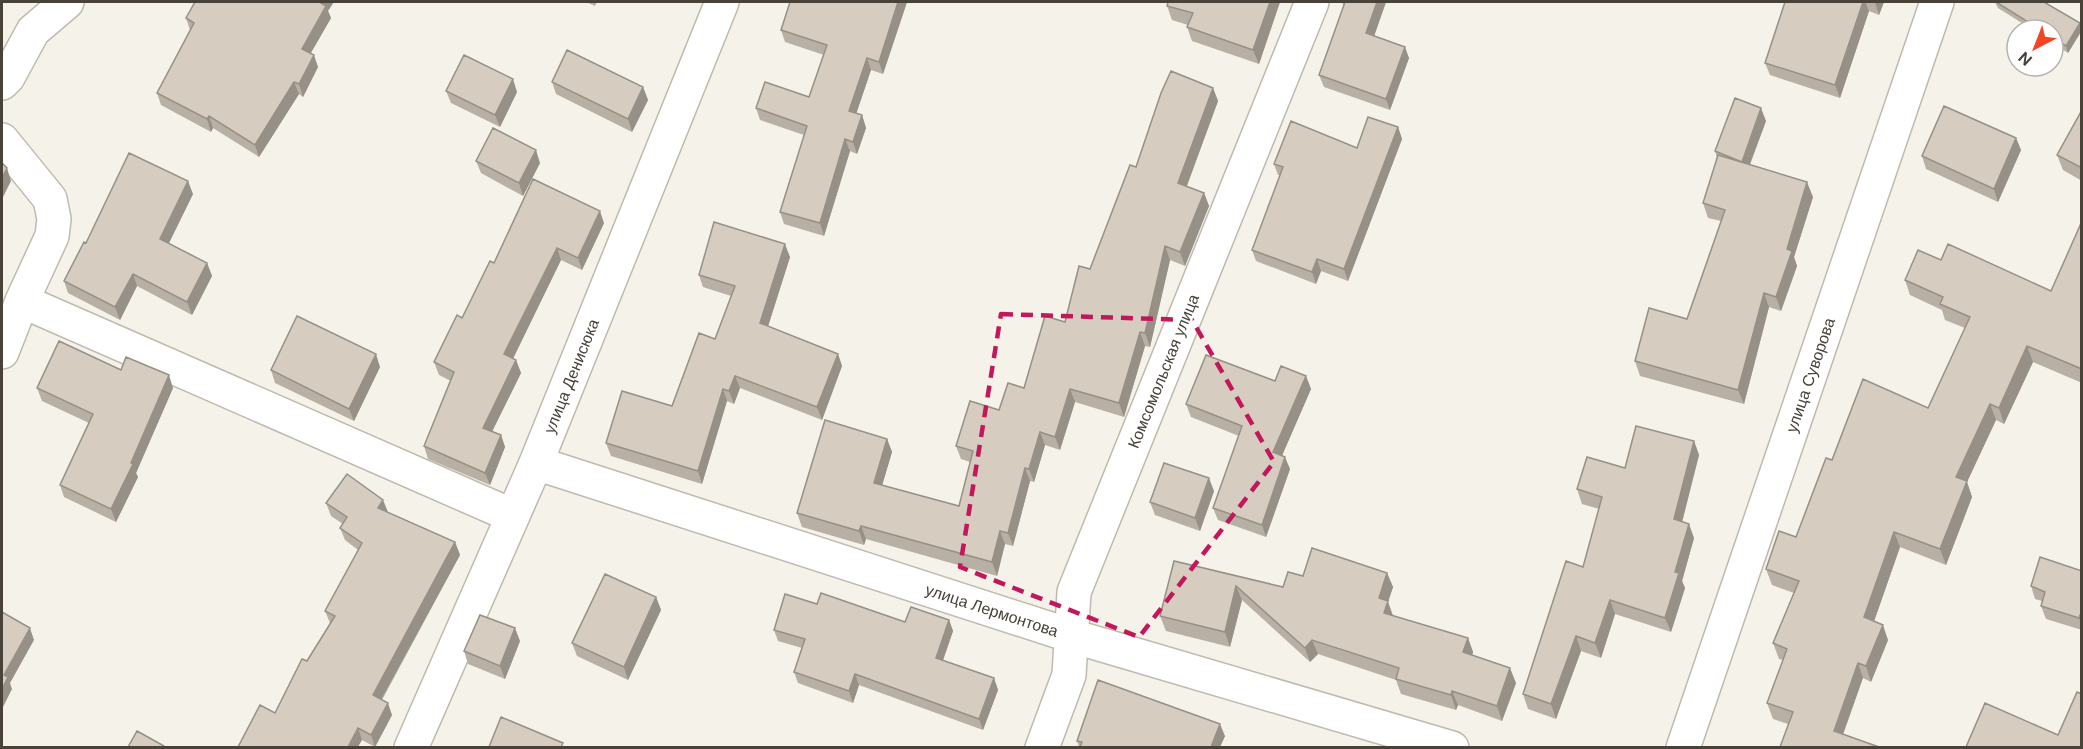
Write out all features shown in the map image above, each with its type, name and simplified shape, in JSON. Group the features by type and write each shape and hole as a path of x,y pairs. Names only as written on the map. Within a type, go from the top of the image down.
{"street":[{"path":"2,83 8,77 33,31 68,2"},
{"name":"улица Денисюка","path":"411,747 536,463 722,2"},
{"name":"Комсомольская улица","path":"1042,747 1069,675 1074,592 1312,2"},
{"name":"улица Суворова","path":"1683,747 1937,2"},
{"path":"2,140 50,199 54,219 52,236 22,301 2,352"},
{"path":"22,301 513,516"},
{"name":"улица Лермонтова","path":"536,463 1072,636 1452,747"}],"highlighted area":[{"path":"1001,314 1192,320 1274,462 1139,637 960,567"}],"building":[{"path":"195,2 322,2 326,6 302,49 314,55 299,84 294,82 255,145 209,116 207,119 157,93 194,23 186,18"},
{"path":"790,2 898,2 879,62 867,58 849,111 862,115 853,142 845,139 820,223 780,212 807,126 756,108 765,82 809,97 827,45 781,30"},
{"path":"1168,2 1270,2 1253,50 1187,27 1193,13 1167,6"},
{"path":"1345,2 1377,2 1366,33 1405,47 1386,99 1319,75"},
{"path":"1785,2 1863,2 1835,85 1765,63"},
{"path":"1996,2 2044,2 2080,23 2066,46 2065,18 2022,18"},
{"path":"567,50 643,87 628,119 552,82"},
{"path":"464,55 513,79 495,115 446,91"},
{"path":"1171,71 1213,88 1178,183 1204,193 1180,252 1165,246 1145,333 1140,332 1119,403 1070,389 1055,437 1040,432 1029,469 1025,468 1008,533 1000,531 992,562 861,526 859,531 797,513 825,420 887,439 874,483 959,506 973,451 956,446 970,401 999,410 1008,383 1024,388 1045,316 1065,322 1079,266 1090,269 1130,165 1136,167 1161,93"},
{"path":"1735,98 1761,108 1742,162 1715,151"},
{"path":"1944,106 2016,138 1994,189 1922,156"},
{"path":"2082,110 2082,168 2057,155"},
{"path":"1368,117 1398,127 1344,269 1317,259 1312,272 1252,250 1283,167 1274,164 1291,121 1357,148"},
{"path":"493,128 536,150 519,183 476,161"},
{"path":"129,153 188,181 160,239 207,263 187,302 133,274 115,307 64,281 84,242 86,243"},
{"path":"1718,155 1807,182 1787,249 1792,251 1776,297 1764,293 1738,390 1635,361 1649,308 1687,319 1725,210 1703,203"},
{"path":"2,163 7,168 2,178"},
{"path":"533,179 600,211 578,258 557,248 504,354 516,360 483,428 501,435 485,473 424,446 454,372 434,362 457,315 462,318 490,261 494,263"},
{"path":"2082,221 2082,369 2027,346 1999,408 1990,404 1956,477 1967,481 1940,549 1894,532 1864,617 1883,625 1866,666 1858,663 1834,731 1879,747 1780,747 1793,712 1767,703 1787,649 1773,643 1799,581 1766,569 1779,531 1796,537 1826,458 1832,460 1863,379 1928,408 1970,317 1940,304 1943,297 1905,280 1918,250 1941,260 1948,244 2051,291"},
{"path":"714,222 785,244 760,323 838,354 817,407 735,376 729,391 723,389 698,471 606,443 622,391 672,406 699,333 715,339 735,286 699,275"},
{"path":"297,316 376,354 349,409 271,370"},
{"path":"59,341 121,370 126,357 169,375 131,463 133,464 111,509 60,485 93,414 37,388"},
{"path":"1206,355 1275,381 1281,366 1306,376 1273,452 1285,457 1262,525 1213,508 1242,426 1186,404"},
{"path":"1636,426 1694,441 1674,519 1689,524 1675,572 1679,573 1665,618 1610,600 1595,643 1576,636 1551,704 1523,694 1566,561 1583,567 1602,497 1577,489 1587,457 1625,468"},
{"path":"1164,463 1209,478 1195,518 1150,502"},
{"path":"347,474 383,500 378,508 455,542 373,695 388,703 371,735 358,728 348,747 238,747 260,705 275,713 302,659 307,661 335,616 325,611 362,543 340,528 347,517 326,503"},
{"path":"1312,548 1387,573 1379,598 1388,601 1384,613 1468,638 1463,652 1510,668 1497,706 1452,691 1451,695 1396,679 1399,668 1312,640 1305,648 1236,586 1225,632 1160,616 1174,561 1283,587 1288,572 1303,576"},
{"path":"2040,557 2082,571 2082,610 2079,618 2041,606 2045,592 2031,586"},
{"path":"605,574 656,597 624,667 572,643"},
{"path":"821,593 905,622 911,607 949,620 936,658 994,678 979,719 855,674 849,691 794,672 805,639 774,630 785,594 817,604"},
{"path":"2,612 30,628 4,675 8,677 2,689"},
{"path":"480,615 515,628 500,666 464,651"},
{"path":"1098,680 1220,724 1211,747 1080,747 1082,742 1077,741"},
{"path":"2077,692 2082,694 2082,747 1966,747 1985,703 2058,735"},
{"path":"501,717 563,743 561,747 489,747"},
{"path":"137,731 164,746 164,747 128,747"}]}
